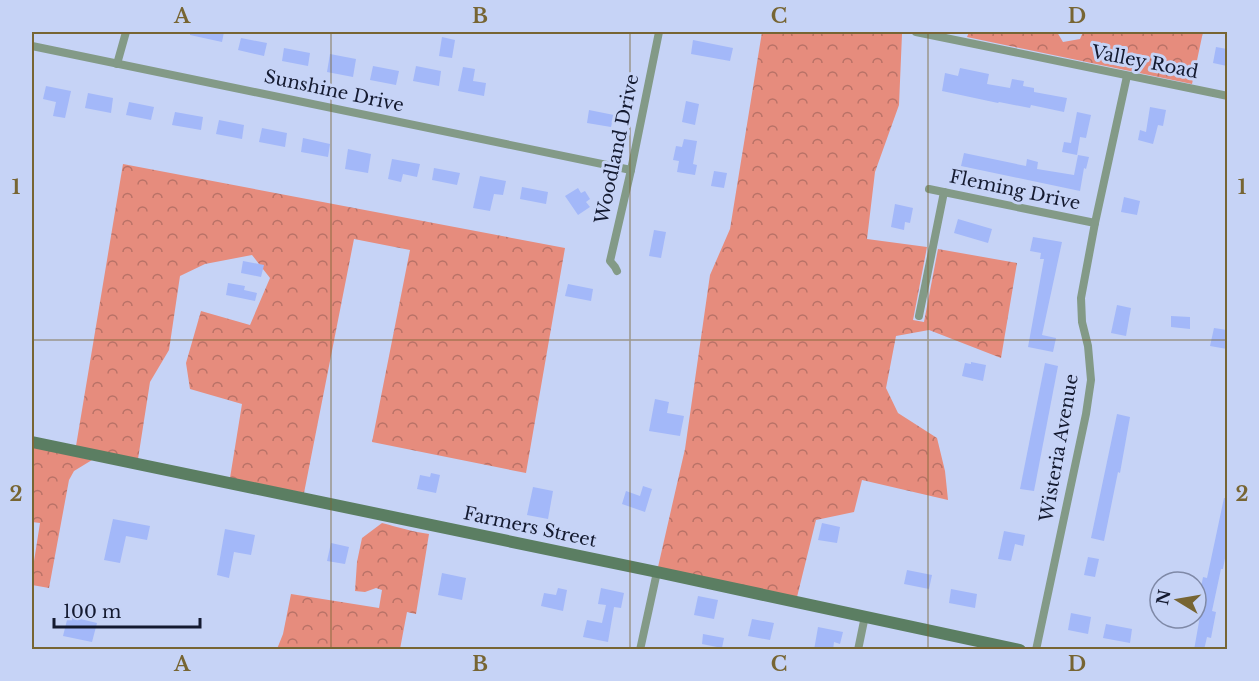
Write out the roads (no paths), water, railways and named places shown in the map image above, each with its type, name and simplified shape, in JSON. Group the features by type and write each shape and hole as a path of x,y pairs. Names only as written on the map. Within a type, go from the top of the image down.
{"street":[{"path":"117,64 126,32"},
{"name":"Woodland Drive","path":"617,271 610,261 610,256 658,32"},
{"name":"Valley Road","path":"916,32 1227,96"},
{"name":"Sunshine Drive","path":"32,46 630,170"},
{"name":"Wisteria Avenue","path":"1036,650 1086,414 1091,380 1090,359 1081,308 1086,267 1127,76"},
{"name":"Fleming Drive","path":"929,189 1095,223"},
{"path":"919,316 944,192"},
{"name":"Farmers Street","path":"32,442 1020,650"},
{"path":"640,650 657,572"},
{"path":"858,650 865,616"}]}
